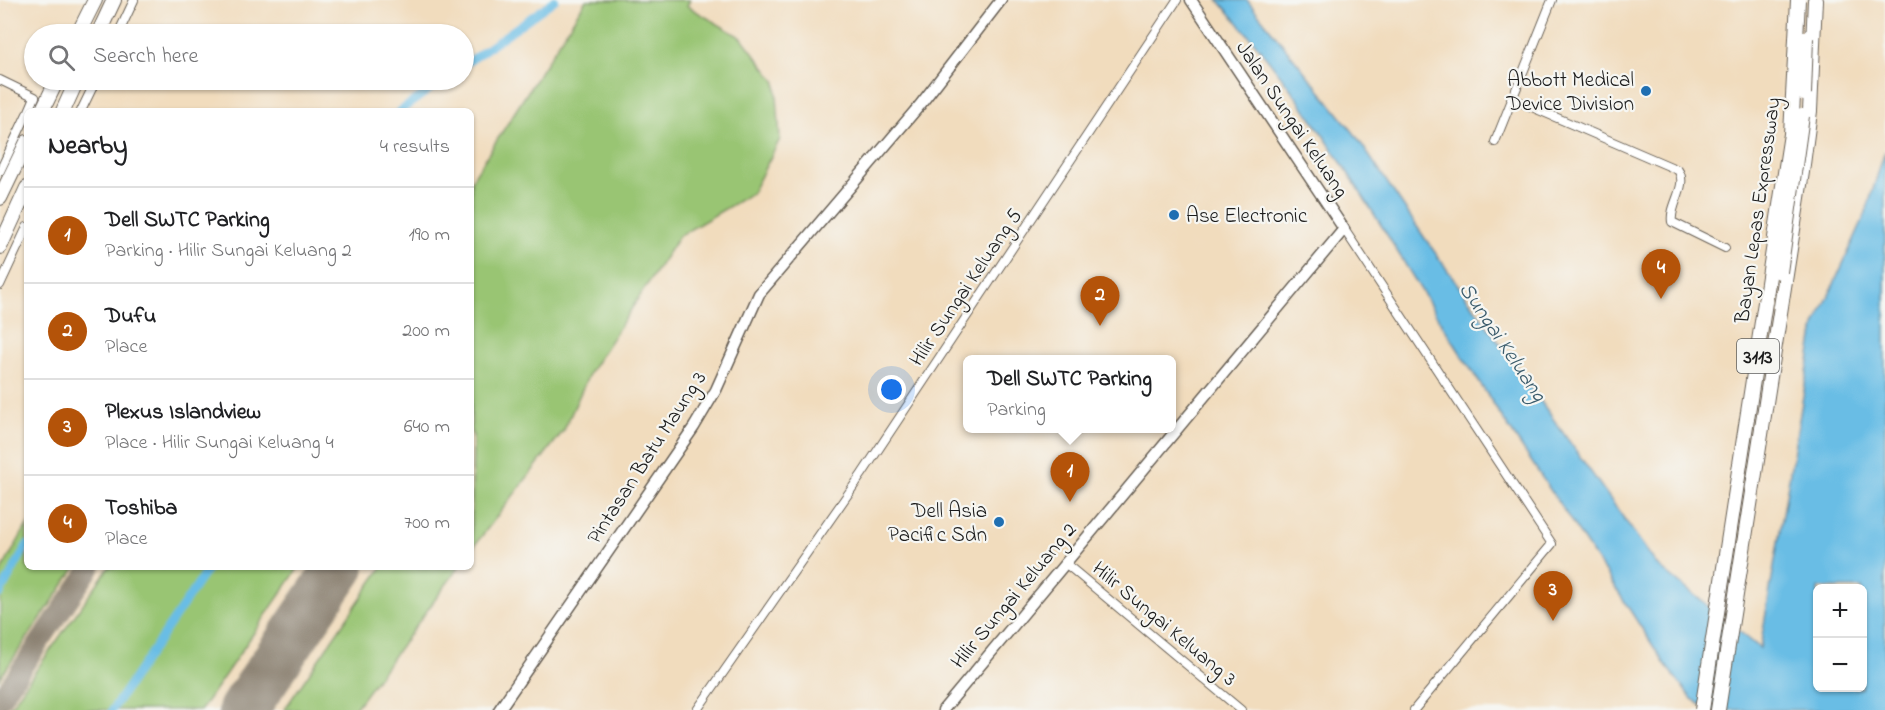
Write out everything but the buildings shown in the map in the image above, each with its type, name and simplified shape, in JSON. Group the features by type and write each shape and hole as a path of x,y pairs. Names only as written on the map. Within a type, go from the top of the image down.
{"highway":[{"path":"83,24 95,0"},
{"path":"103,24 114,0"},
{"name":"3113","path":"1697,710 1785,136 1792,0"},
{"name":"Bayan Lepas Expressway","path":"1702,710 1789,146 1794,104 1798,0"},
{"name":"Bayan Lepas Expressway","path":"1712,710 1796,166 1805,72 1807,0"},
{"name":"3113","path":"1718,710 1807,137 1815,0"},
{"path":"43,108 52,90"},
{"path":"64,108 72,90"},
{"path":"1785,136 1797,128 1802,129 1807,137"},
{"path":"0,198 24,148"},
{"path":"0,247 24,195"}],"street":[{"path":"123,24 134,0"},
{"name":"Pintasan Batu Maung 3","path":"499,710 694,427 716,390 759,294 920,105 1001,0"},
{"name":"Hilir Sungai Keluang 5","path":"697,710 875,455 1177,0"},
{"name":"Jalan Sungai Keluang","path":"1191,0 1344,229"},
{"path":"1494,142 1552,0"},
{"path":"0,80 35,97 30,108"},
{"path":"82,108 91,90"},
{"path":"1511,99 1678,170 1682,179 1671,212 1672,222 1725,248"},
{"path":"0,171 24,121"},
{"path":"1344,229 1552,544 1414,710"},
{"name":"Hilir Sungai Keluang 2","path":"1176,430 1344,229"},
{"path":"0,285 24,233"},
{"name":"Hilir Sungai Keluang 2","path":"943,710 1174,433"},
{"name":"Hilir Sungai Keluang 3","path":"1065,563 1241,710"}],"green space":[{"path":"586,0 690,0 687,6 742,38 776,82 780,139 752,193 679,236 590,372 564,430 474,546 474,176"},
{"path":"24,530 24,570 74,570 0,678 0,573"},
{"path":"107,570 297,570 201,710 8,710"},
{"path":"380,570 457,570 354,710 284,710"}],"water":[{"path":"1218,0 1247,0 1354,133 1424,237 1657,565 1760,648 1815,326 1865,215 1885,151 1885,710 1709,710 1692,699 1666,666 1497,410 1338,157 1281,76"}],"waterway":[{"path":"474,58 555,0"},
{"path":"404,108 429,90"},
{"path":"0,594 24,550"},
{"path":"112,710 207,570"}],"taxiway":[{"path":"0,700 89,570"}],"runway":[{"path":"243,710 338,570"}],"place":[{"name":"Abbott Medical Device Division","path":"1646,91"},
{"name":"Ase Electronic","path":"1174,215"},
{"name":"Toshiba","path":"1661,299"},
{"name":"Dufu","path":"1100,326"},
{"name":"Dell SWTC Parking","path":"1070,502"},
{"name":"Dell Asia Pacific Sdn","path":"999,522"},
{"name":"Plexus Islandview","path":"1553,621"}],"water label":[{"name":"Sungai Keluang","path":"1504,341"}]}
